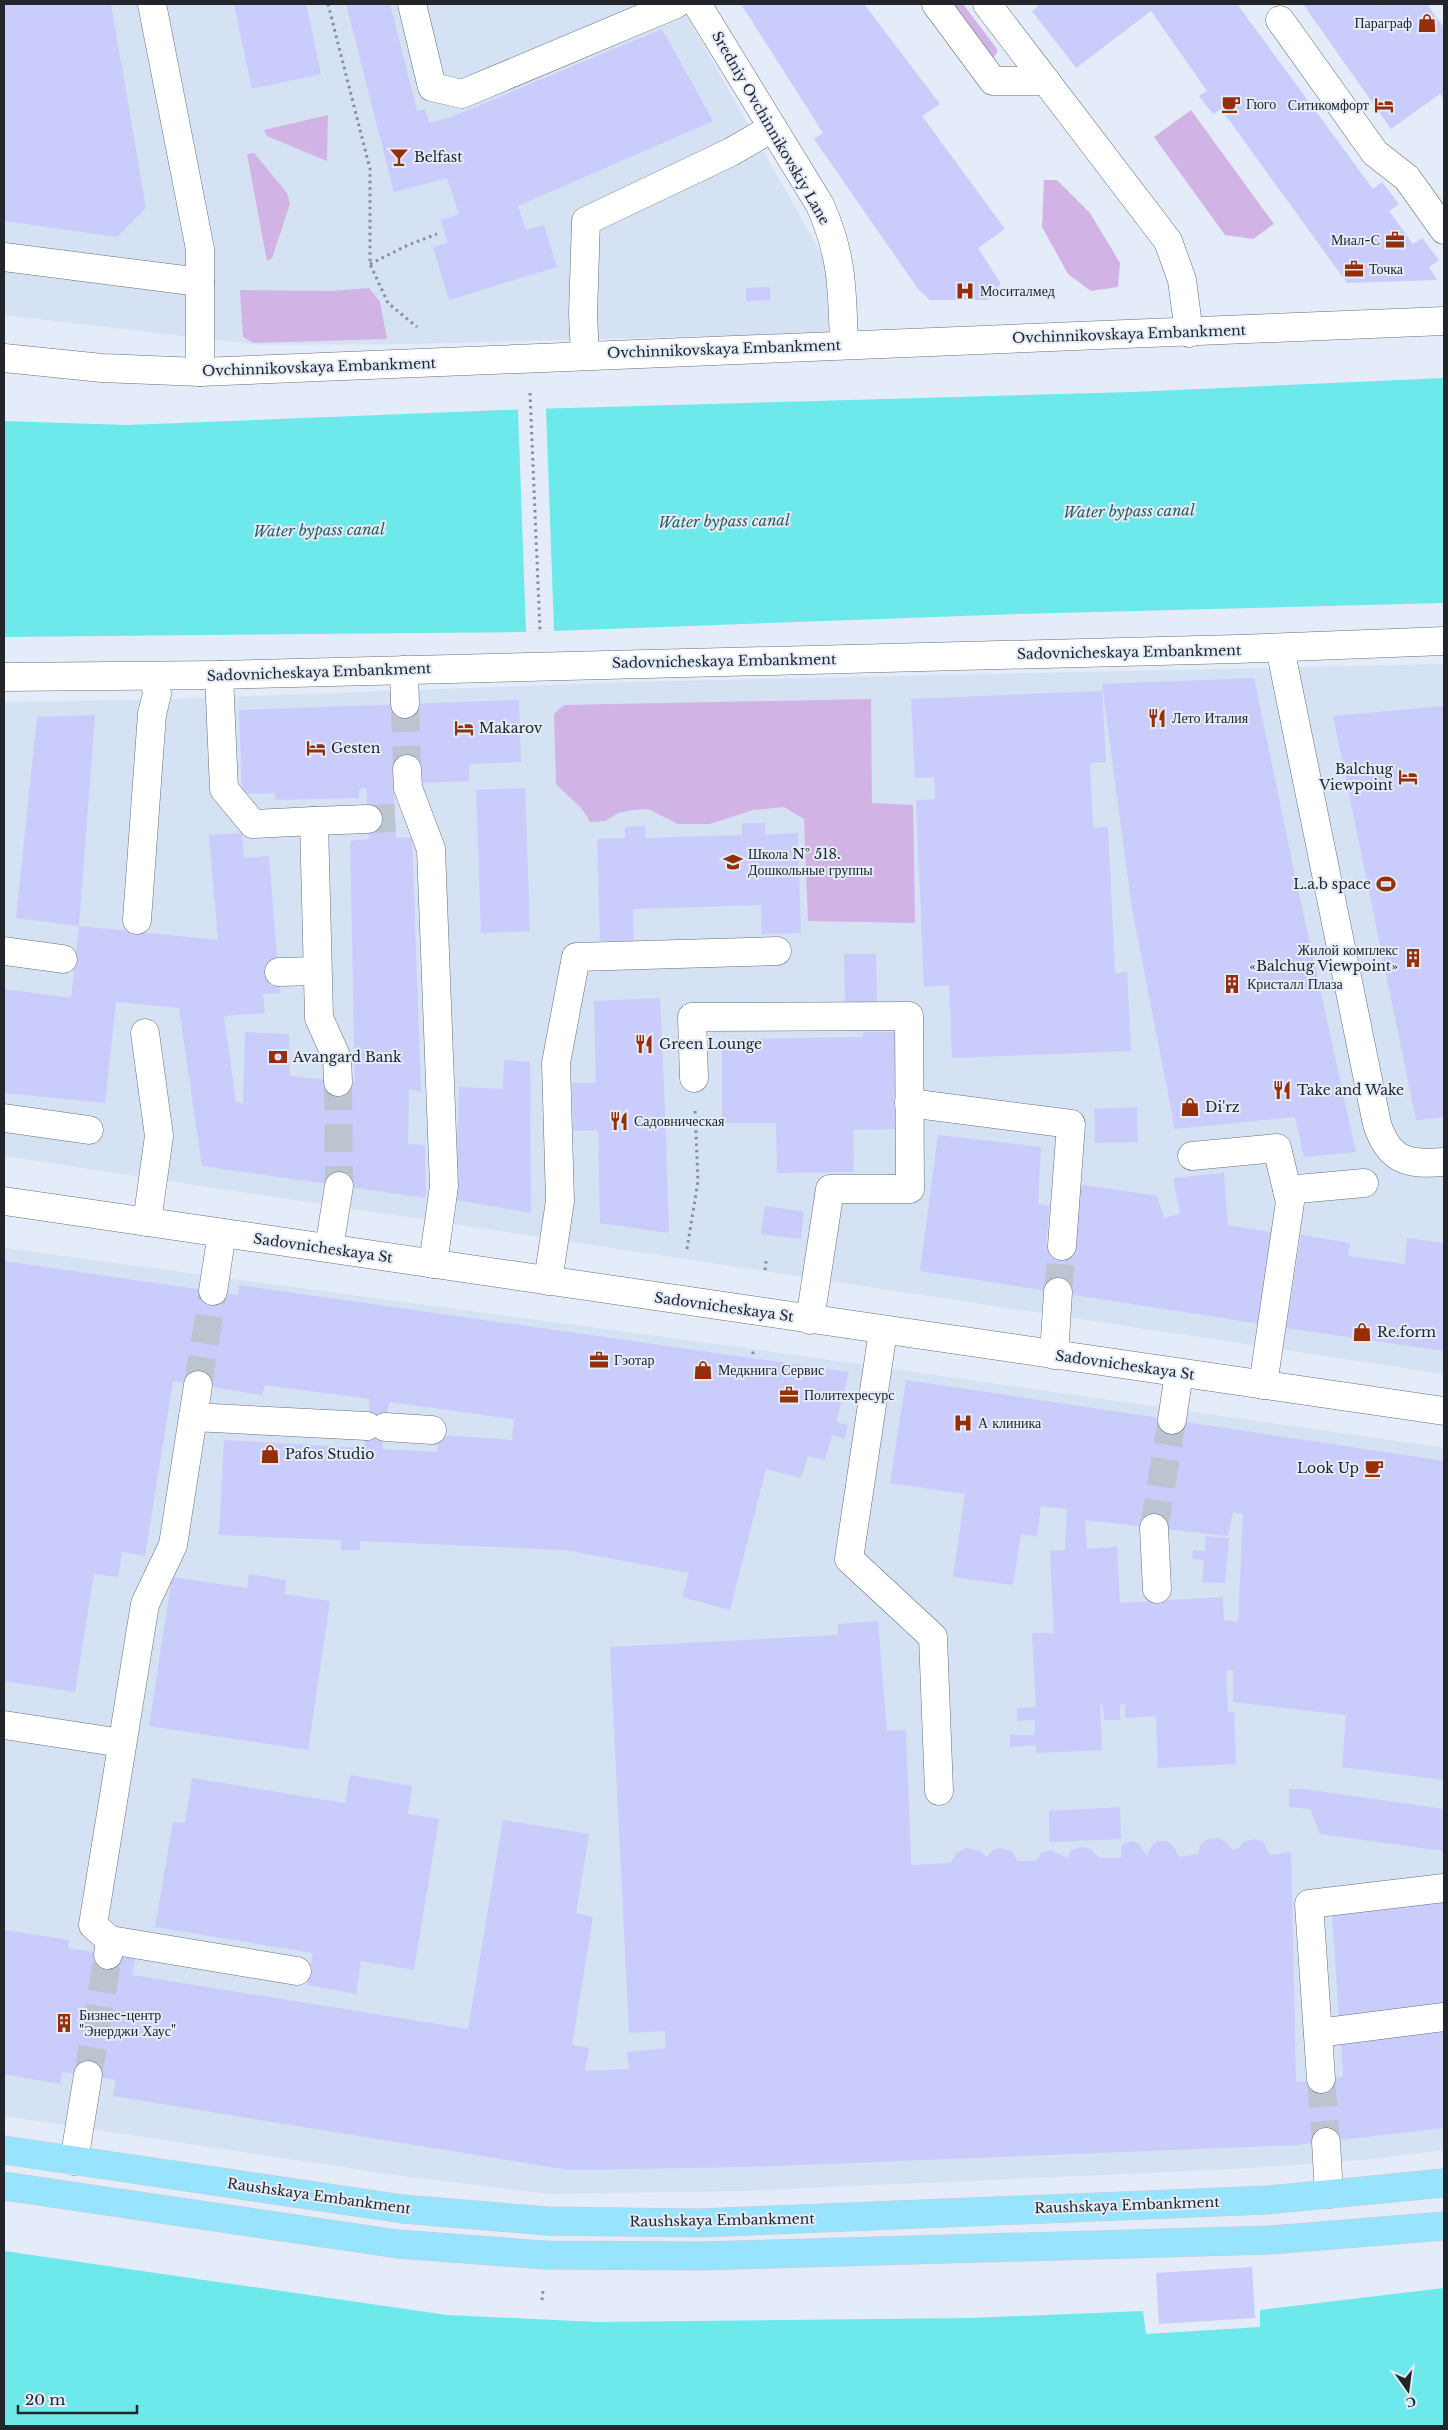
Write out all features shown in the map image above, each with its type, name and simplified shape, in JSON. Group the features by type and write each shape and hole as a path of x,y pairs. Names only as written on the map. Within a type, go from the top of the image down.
{"main road":[{"name":"Raushskaya Embankment","path":"4,2150 403,2209 548,2221 699,2223 1268,2200 1444,2183"},
{"path":"4,2186 398,2244 545,2255 699,2256 1271,2240 1444,2226"}],"street":[{"path":"152,4 200,249 200,372"},
{"path":"412,4 432,87 462,94 676,4"},
{"name":"Sredniy Ovchinnikovskiy Lane","path":"698,4 820,205 833,234 840,264 844,344"},
{"path":"936,4 993,81 1046,81"},
{"path":"987,4 1168,241 1182,280 1189,333"},
{"path":"1280,20 1375,153 1407,178 1444,230"},
{"path":"586,355 584,314 586,221 731,152 772,128"},
{"path":"4,262 200,282"},
{"name":"Ovchinnikovskaya Embankment","path":"4,358 102,368 200,372 844,344 1189,333 1444,322"},
{"name":"Sadovnicheskaya Embankment","path":"4,677 219,675 1280,648 1444,641"},
{"path":"1280,648 1380,1132 1389,1150 1399,1157 1412,1162 1444,1162"},
{"path":"404,670 405,704"},
{"path":"219,675 224,789 253,824 368,819"},
{"path":"137,920 152,714 157,694 154,676"},
{"path":"407,770 407,817 431,849 444,1186 433,1264"},
{"path":"314,821 319,1018 337,1058 338,1082"},
{"path":"548,1281 560,1201 556,1063 576,957 777,951"},
{"path":"4,952 63,959"},
{"path":"279,972 317,971"},
{"path":"694,1078 692,1017 909,1016 910,1188 830,1189 810,1320"},
{"path":"144,1033 159,1136 147,1222"},
{"path":"909,1102 1071,1124 1062,1246"},
{"path":"4,1118 89,1130"},
{"path":"1192,1156 1277,1148 1290,1202 1263,1385"},
{"path":"1287,1190 1364,1183"},
{"path":"330,1248 339,1186"},
{"name":"Sadovnicheskaya St","path":"4,1201 883,1331 1444,1411"},
{"path":"213,1290 222,1233"},
{"path":"1054,1355 1058,1292"},
{"path":"883,1331 849,1559 933,1638 939,1791"},
{"path":"1172,1420 1179,1373"},
{"path":"198,1384 173,1545 145,1604 93,1925 109,1947 297,1971"},
{"path":"193,1417 432,1430"},
{"path":"1154,1528 1157,1589"},
{"path":"4,1725 122,1743"},
{"path":"1321,2079 1309,1904 1444,1888"},
{"path":"1318,2033 1444,2017"},
{"path":"74,2161 88,2075"},
{"path":"1326,2142 1330,2194"}],"path":[{"path":"328,4 370,169 370,264 388,303 419,329"},
{"path":"370,264 408,245 437,234"},
{"path":"530,393 540,633"},
{"path":"687,1249 698,1181 694,1078"},
{"path":"765,1270 766,1261"}],"shaded area":[{"path":"4,4 680,4 822,255 826,276 829,333 405,344 260,345 4,315"},
{"path":"947,4 963,4 997,49 997,53 993,58 990,58"},
{"path":"1191,110 1274,224 1253,239 1225,235 1154,137"},
{"path":"328,115 327,161 267,136 264,130"},
{"path":"254,153 287,193 290,204 272,258 267,261 247,154"},
{"path":"1044,180 1057,180 1090,213 1120,263 1118,287 1091,291 1068,274 1042,227"},
{"path":"369,288 380,302 387,339 253,343 243,337 240,290 332,291"},
{"path":"1444,664 1444,1374 4,1156 4,702 176,699 628,682"},
{"path":"871,699 872,803 913,805 915,923 808,921 804,819 784,807 753,810 710,824 678,824 648,809 618,813 605,821 590,822 579,806 556,784 554,714 564,705"},
{"path":"4,1248 753,1349 1444,1448 1444,2150 1363,2160 1235,2169 741,2191 550,2194 402,2176 4,2116"}],"water":[{"name":"Water bypass canal","path":"1444,378 1444,603 1018,614 526,632 4,637 4,421 127,425 531,409 1132,392"},
{"path":"4,2251 447,2315 597,2322 971,2318 1143,2311 1146,2334 1260,2327 1260,2310 1444,2288 1444,2426 4,2426"}],"pier":[{"path":"546,408 554,631 526,632 518,409"}],"building":[{"path":"4,4 111,4 146,208 117,237 4,221"},
{"path":"234,4 306,4 321,74 252,89"},
{"path":"346,4 390,4 417,111 425,109 429,123 449,118 662,29 713,121 518,206 526,230 544,225 557,267 449,300 433,247 448,243 441,220 459,214 447,178 394,192"},
{"path":"741,4 864,4 940,104 922,116 1005,229 978,248 1001,284 988,300 930,300 918,289 814,139 823,133"},
{"path":"1035,4 1237,4 1373,189 1382,182 1399,204 1389,211 1413,244 1422,238 1439,260 1429,267 1437,280 1347,283 1221,109 1213,114 1199,96 1207,91 1151,11 1076,68 1032,11 1038,7"},
{"path":"1303,4 1376,4 1378,6 1380,4 1427,4 1444,28 1444,100 1440,94 1391,129"},
{"path":"770,287 770,300 746,301 746,288"},
{"path":"1254,678 1356,1152 1304,1157 1295,1117 1175,1129 1132,909 1102,684"},
{"path":"1102,691 1106,762 1090,763 1093,828 1108,827 1115,973 1127,972 1131,1051 952,1058 949,985 924,987 916,800 935,799 934,777 915,778 911,699"},
{"path":"519,700 521,762 469,764 469,781 421,783 421,769 393,770 396,838 412,837 421,1092 409,1089 408,1144 425,1145 426,1198 202,1166 179,1008 116,1002 105,1103 4,1093 4,989 71,998 79,926 218,940 209,835 242,833 244,858 269,856 280,993 263,994 265,1013 224,1016 236,1102 243,1104 245,1032 289,1034 290,1076 355,1083 350,841 369,839 366,788 359,789 359,798 275,800 275,793 242,794 239,710"},
{"name":"Жилой комплекс «Balchug Viewpoint»","path":"1444,706 1444,1117 1416,1120 1333,716"},
{"path":"95,715 79,926 16,918 37,717"},
{"path":"525,788 530,931 481,933 476,790"},
{"path":"742,823 765,823 765,835 798,833 801,933 762,934 761,905 633,909 634,941 600,941 597,839 625,838 625,827 645,826 645,838 742,835"},
{"path":"844,954 876,954 877,1004 845,1004"},
{"name":"Садовническая","path":"660,998 669,1233 600,1223 598,1130 573,1131 572,1083 596,1083 594,1001"},
{"path":"863,1032 895,1032 895,1129 853,1130 854,1172 777,1173 776,1123 722,1123 722,1039 863,1037"},
{"path":"504,1060 530,1062 531,1213 456,1200 459,1087 503,1089"},
{"path":"1137,1107 1138,1142 1095,1143 1094,1109"},
{"path":"938,1135 1041,1147 1038,1204 1050,1206 1046,1245 1072,1247 1077,1184 1157,1196 1164,1218 1180,1214 1173,1178 1224,1173 1228,1225 1271,1232 1261,1324 920,1271"},
{"path":"765,1206 804,1212 801,1239 761,1234"},
{"path":"1301,1235 1350,1243 1348,1256 1405,1264 1407,1238 1444,1243 1444,1351 1286,1328"},
{"path":"4,1261 238,1295 239,1285 849,1372 836,1422 848,1425 844,1439 832,1435 825,1460 808,1456 801,1478 766,1469 730,1610 682,1597 689,1573 566,1550 360,1541 360,1550 341,1550 341,1540 219,1535 224,1440 364,1448 370,1399 265,1385 262,1395 173,1381 145,1556 122,1552 118,1577 94,1574 75,1692 4,1681","holes":["389,1402 514,1419 512,1440 439,1435 437,1452 382,1449"]},
{"path":"906,1380 1444,1461 1444,1780 1342,1767 1346,1715 1233,1702 1233,1670 1226,1670 1228,1712 1234,1712 1236,1764 1158,1768 1156,1716 1125,1718 1125,1704 1120,1705 1120,1720 1104,1720 1103,1705 1100,1705 1102,1750 1036,1753 1036,1745 1010,1747 1010,1735 1035,1735 1035,1720 1017,1721 1017,1708 1036,1707 1032,1633 1054,1633 1050,1551 1065,1550 1067,1509 1041,1506 1037,1537 1021,1534 1013,1585 953,1577 965,1494 890,1483","holes":["1233,1512 1243,1514 1238,1622 1224,1620 1223,1597 1120,1603 1117,1547 1087,1549 1085,1520 1228,1536"]},
{"path":"1206,1536 1229,1538 1225,1583 1202,1582 1204,1560 1192,1559 1193,1550 1205,1551"},
{"path":"249,1574 286,1580 285,1594 330,1601 308,1750 149,1726 172,1577 247,1588"},
{"path":"878,1621 887,1731 906,1730 911,1865 951,1863 956,1853 968,1848 980,1851 987,1857 993,1850 1001,1848 1012,1852 1017,1861 1037,1861 1041,1853 1051,1850 1068,1858 1071,1850 1082,1847 1090,1849 1100,1858 1121,1858 1122,1845 1131,1841 1139,1844 1147,1856 1151,1847 1157,1841 1167,1841 1174,1847 1179,1857 1198,1854 1200,1845 1206,1840 1217,1838 1226,1842 1232,1850 1239,1848 1243,1842 1254,1839 1263,1842 1270,1855 1291,1852 1296,2082 1343,2077 1341,2041 1444,2028 1444,2128 1297,2145 747,2167 569,2170 113,2096 116,2080 88,2075 62,2072 60,2084 4,2074 4,1930 69,1940 68,1948 135,1959 132,1975 468,2029 503,1820 589,1834 576,1913 593,1917 572,2045 589,2048 585,2071 629,2069 627,2052 666,2048 665,2031 629,2033 610,1647 838,1635 838,1624"},
{"path":"350,1775 412,1786 408,1814 439,1819 414,1970 361,1961 356,1994 307,1985 313,1953 155,1927 173,1822 185,1823 192,1778 345,1803"},
{"path":"1289,1789 1303,1789 1444,1809 1444,1851 1320,1834 1310,1809 1289,1807"},
{"path":"1120,1807 1121,1839 1050,1842 1049,1811"},
{"path":"1444,1900 1444,2007 1339,2020 1332,1914"},
{"path":"1252,2267 1255,2318 1159,2324 1156,2273"}],"tunnel":[{"path":"405,704 407,769"},
{"path":"368,819 395,818"},
{"path":"338,1082 339,1186"},
{"path":"1058,1292 1062,1246"},
{"path":"198,1385 213,1291"},
{"path":"1154,1528 1172,1420"},
{"path":"88,2075 108,1955"},
{"path":"1321,2079 1326,2142"}],"place":[{"name":"Параграф","path":"1427,23"},
{"name":"Гюго","path":"1231,104"},
{"name":"Ситикомфорт","path":"1384,105"},
{"name":"Belfast","path":"399,157"},
{"name":"Миал-С","path":"1395,240"},
{"name":"Точка","path":"1354,269"},
{"name":"Моситалмед","path":"965,291"},
{"name":"Лето Италия","path":"1157,718"},
{"name":"Makarov","path":"464,728"},
{"name":"Gesten","path":"316,748"},
{"name":"Balchug Viewpoint","path":"1408,777"},
{"name":"Школа № 518. Дошкольные группы","path":"733,862"},
{"name":"L.a.b space","path":"1386,884"},
{"name":"Жилой комплекс «Balchug Viewpoint»","path":"1413,958"},
{"name":"Кристалл Плаза","path":"1232,984"},
{"name":"Green Lounge","path":"644,1044"},
{"name":"Avangard Bank","path":"278,1057"},
{"name":"Take and Wake","path":"1282,1090"},
{"name":"Di'rz","path":"1190,1107"},
{"name":"Садовническая","path":"619,1121"},
{"name":"Re.form","path":"1362,1332"},
{"name":"Гэотар","path":"599,1360"},
{"name":"Медкнига Сервис","path":"703,1370"},
{"name":"Политехресурс","path":"789,1395"},
{"name":"А клиника","path":"963,1423"},
{"name":"Pafos Studio","path":"270,1454"},
{"name":"Look Up","path":"1374,1468"},
{"name":"Бизнес-центр \"Энерджи Хаус\"","path":"64,2023"}]}
